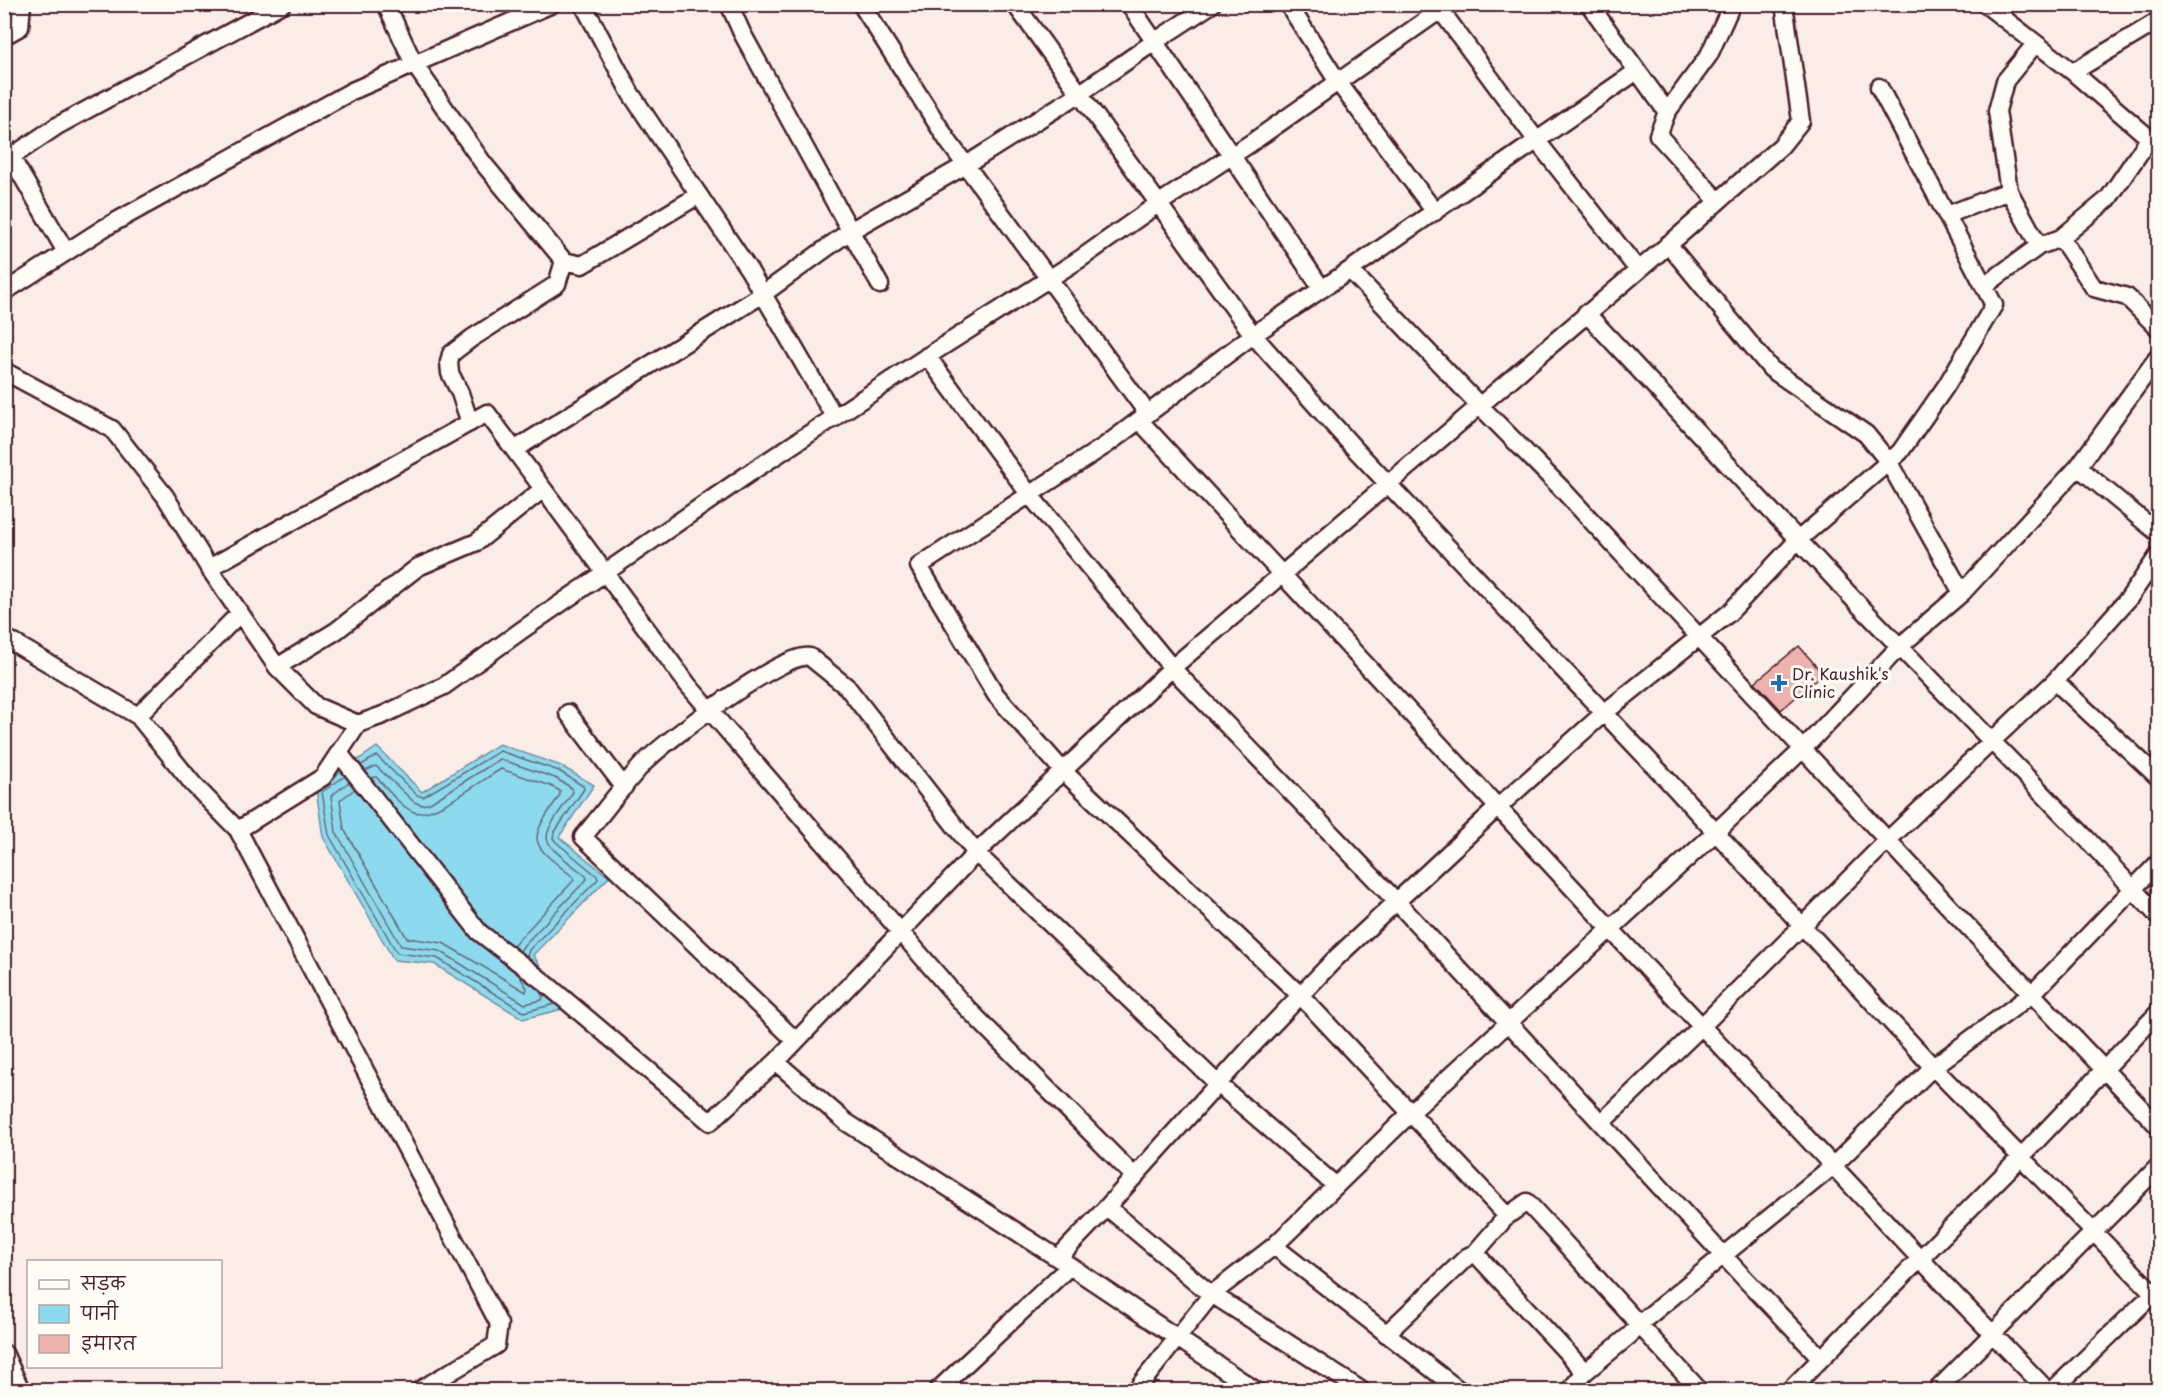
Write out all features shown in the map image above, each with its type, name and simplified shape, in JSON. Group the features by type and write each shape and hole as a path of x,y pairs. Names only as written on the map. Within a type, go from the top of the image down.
{"street":[{"path":"4,36 20,27 21,4"},
{"path":"66,252 8,151 282,4"},
{"path":"386,4 414,64 483,163 564,261 582,265 699,195"},
{"path":"4,292 104,228 352,91 552,4"},
{"path":"584,4 631,94 763,294 835,418"},
{"path":"729,4 748,44 880,285"},
{"path":"861,4 948,141 1049,279 1143,417 1282,574 1611,929 1919,1258 2047,1390"},
{"path":"1015,4 1253,335 1387,483 1716,832 1933,1067 2157,1294 2053,1390"},
{"path":"1129,4 1322,289"},
{"path":"514,450 763,294 850,231 966,165 1080,94 1212,4"},
{"path":"1288,4 1338,82 1435,212"},
{"path":"1589,4 1668,112"},
{"path":"1718,201 1658,135 1668,112 1709,55 1732,4"},
{"path":"339,753 479,932 544,982 710,1122 776,1062 976,853 1172,668 1781,146 1801,121 1784,4"},
{"path":"1984,286 2039,246 2061,238 2108,199 2154,142 2073,72 1985,4"},
{"path":"238,830 323,777 358,724 383,716 444,686 754,470 1049,279 1232,156 1442,7 1537,141 1638,270"},
{"path":"2073,72 2158,21"},
{"path":"2035,44 2005,81 1997,111 2009,191 2039,246"},
{"path":"1507,1216 1300,995 1063,771 996,694 919,566 1106,445 1253,335 1637,71"},
{"path":"938,1390 1064,1262 1107,1207 1336,958 1498,807 1604,714 1729,613 1798,540 1900,452 1946,386 1994,305 1879,87"},
{"path":"1947,215 2009,191"},
{"path":"2061,238 2094,288 2127,297 2158,328"},
{"path":"1668,244 1771,369 1866,434 1888,461 1962,593"},
{"path":"470,423 460,393 450,373 451,354 557,284 564,261"},
{"path":"1350,270 1562,488 1888,840 2158,1126"},
{"path":"1586,313 1798,540 2158,916"},
{"path":"927,356 1029,494 1172,668 1397,902 1821,1358"},
{"path":"1136,1390 1212,1294 1274,1246 1508,1022 1716,832 1803,748 1900,646 1962,593 2078,467 2158,357"},
{"path":"4,371 112,429 165,495 209,568 277,667 316,706 358,724"},
{"path":"209,568 487,413 688,686 961,1002 1134,1177"},
{"path":"2078,467 2158,533"},
{"path":"277,667 336,631 418,567 477,542 543,489"},
{"path":"1601,1122 1702,1026 1888,840 2055,681 2129,598 2158,556"},
{"path":"138,716 240,613"},
{"path":"4,637 138,716 193,784 238,830 499,1324 496,1345 420,1390"},
{"path":"796,1041 583,837 643,764 709,709 785,663 804,655 810,657 847,687 976,853 1218,1084 1336,1186"},
{"path":"2055,681 2158,777"},
{"path":"568,713 624,787"},
{"path":"1570,1390 1585,1372 1630,1335 1639,1324 1833,1166 1933,1067 2032,994 2158,863"},
{"path":"1790,1390 2021,1157 2158,1013"},
{"path":"776,1062 846,1122 1064,1262 1254,1390"},
{"path":"1937,1390 2158,1167"},
{"path":"1386,1334 1467,1257 1475,1253 1507,1216 1527,1202 1699,1390"},
{"path":"1107,1207 1212,1294 1361,1390"},
{"path":"1274,1246 1459,1390"},
{"path":"1475,1253 1585,1372"},
{"path":"4,1353 21,1390"}],"water":[{"path":"499,744 561,766 594,785 559,837 609,877 533,955 567,1008 523,1019 434,964 394,960 323,837 316,789 377,747 422,792"}],"building":[{"path":"1799,646 1823,674 1781,710 1755,682"}],"place":[{"name":"Dr. Kaushik's Clinic","path":"1779,683"}]}
